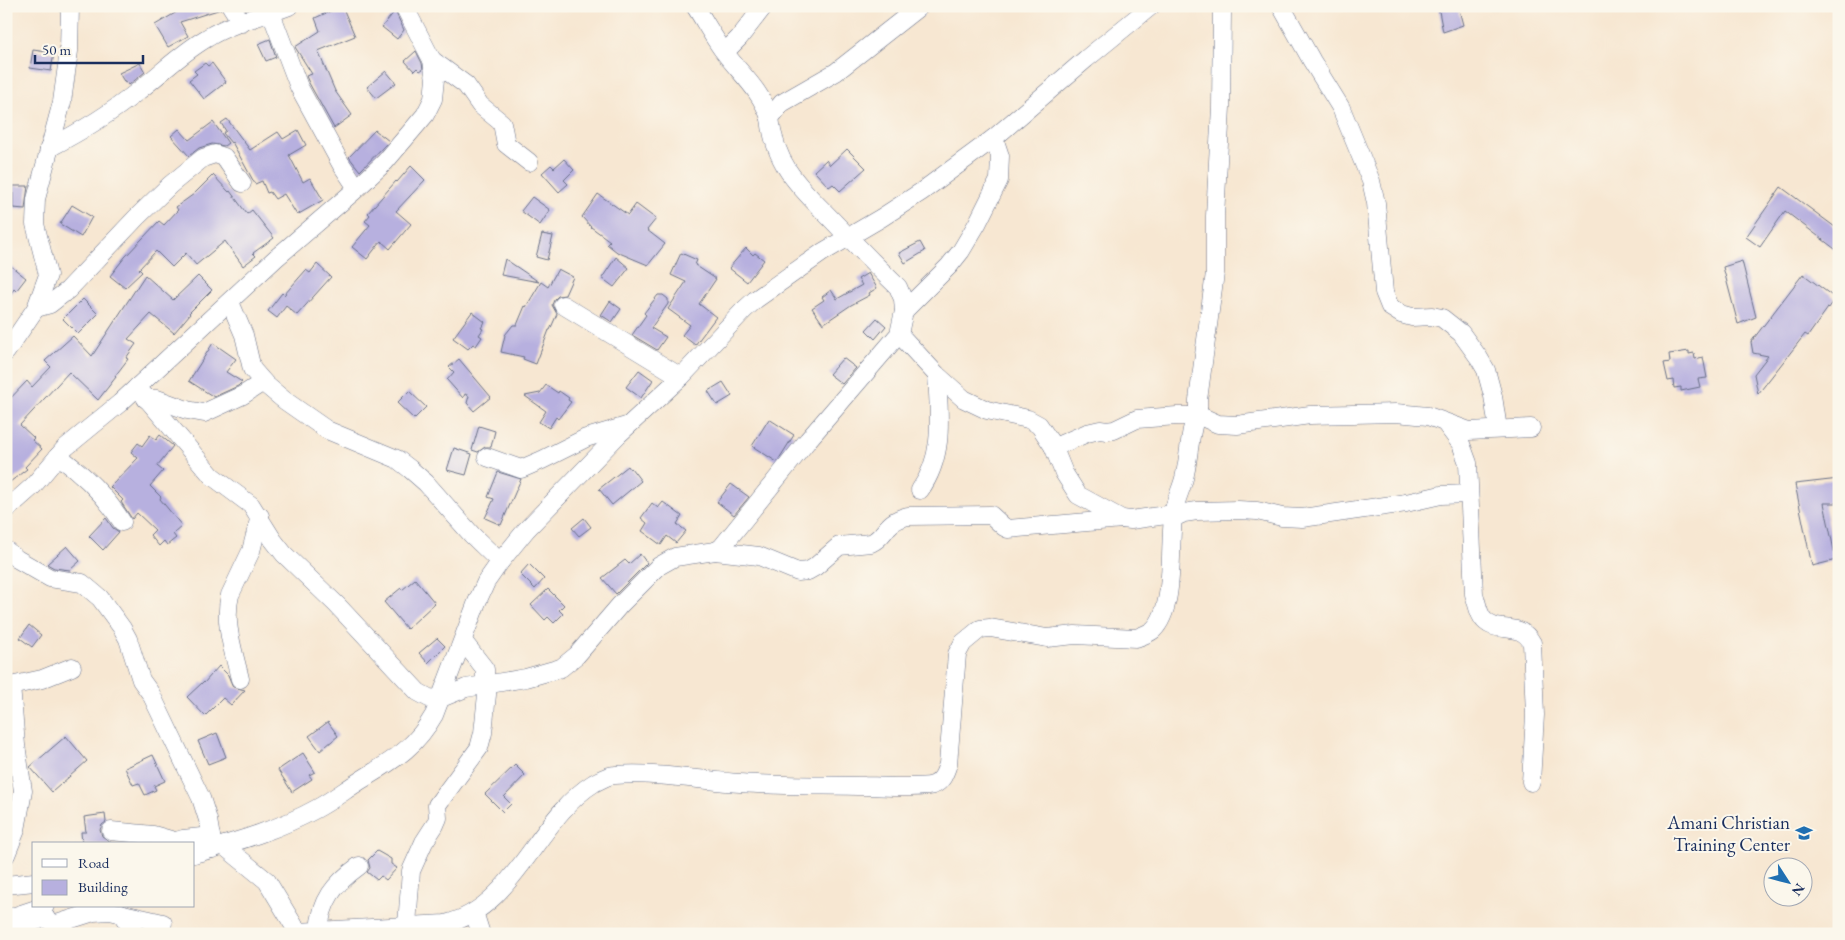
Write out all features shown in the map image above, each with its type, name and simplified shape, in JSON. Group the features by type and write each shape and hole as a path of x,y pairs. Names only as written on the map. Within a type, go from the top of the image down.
{"street":[{"path":"6,352 36,308 48,275 35,224 36,199 62,102 69,51 70,6"},
{"path":"231,6 242,23"},
{"path":"50,148 78,133 135,94 181,55 208,37 290,6"},
{"path":"6,510 34,486 65,448 142,393 230,302 276,258 324,219 385,162 426,115 433,99 435,79 432,60 404,6"},
{"path":"695,6 725,52 754,86 764,102 770,118 776,149 799,187 898,287 903,298 904,311 899,334 808,440 722,548 715,551"},
{"path":"725,52 764,6"},
{"path":"770,118 782,103 836,72 920,6"},
{"path":"195,854 216,843 291,822 317,809 394,759 417,740 434,715 486,582 526,530 628,425 681,377 755,300 823,252 921,192 994,138 1151,6"},
{"path":"6,550 17,559 50,578 82,583 100,598 110,610 128,639 141,680 151,694 198,790 216,843 267,881 299,933 444,924 474,912 503,886 570,801 583,790 612,775 671,776 741,783 932,785 941,780 948,764 958,654 963,643 980,629 990,628 1047,638 1075,635 1136,638 1153,630 1159,622 1168,599 1173,516 1179,490 1185,475 1190,436 1197,413 1215,273 1215,216 1221,107 1221,6"},
{"path":"1281,6 1341,108 1372,181 1376,203 1384,292 1390,306 1401,314 1412,317 1432,316 1442,318 1461,333 1486,370 1498,429"},
{"path":"271,13 299,87 341,164 357,188"},
{"path":"432,60 466,85 480,105 502,123 506,144 529,162"},
{"path":"904,311 949,266 961,251 977,224 999,180 1001,169 1000,156 994,138"},
{"path":"36,308 50,304 68,290 136,218 170,185 204,158 215,154 224,157 242,183"},
{"path":"230,302 244,335 252,369 263,382 284,400 327,430 397,459 426,483 472,535 500,562"},
{"path":"563,305 681,377"},
{"path":"899,334 937,376 973,404 1001,414 1035,422 1043,430 1053,446 1064,473 1078,495 1122,519"},
{"path":"920,490 928,479 937,456 939,441 937,376"},
{"path":"142,393 187,410 204,413 243,395 263,382"},
{"path":"142,393 212,476 251,505 284,554 337,605 409,684 429,698 439,700 461,689 526,678 566,666 620,605 659,566 684,554 715,551 759,556 798,572 808,571 839,546 876,541 891,523 898,518 908,516 991,515 1008,529 1238,510 1257,511 1282,518 1302,518 1406,503 1441,495 1469,494"},
{"path":"1053,446 1096,431 1110,431 1137,419 1166,418 1197,413 1211,422 1226,425 1310,415 1358,413 1420,415 1469,431 1531,428"},
{"path":"1446,423 1461,444 1468,463 1474,594 1479,612 1486,622 1502,628 1520,630 1528,635 1532,643 1535,715 1531,782"},
{"path":"487,457 517,468 528,467 586,438 628,425"},
{"path":"58,456 90,480 122,522"},
{"path":"240,679 229,628 228,602 251,551 260,516"},
{"path":"406,925 412,871 424,842 436,825 438,818 437,805 478,748 483,733 486,686 485,669 463,642"},
{"path":"6,855 16,830 24,791 8,686 42,678 72,667"},
{"path":"111,832 153,835 170,842"},
{"path":"195,843 216,843"},
{"path":"319,931 323,905 350,872 359,866"},
{"path":"6,885 32,882"},
{"path":"14,934 30,923 50,918 94,912 110,911 163,923"},
{"path":"474,912 481,934"},
{"path":"121,913 134,934"},
{"path":"6,919 50,918"}],"building":[{"path":"187,6 220,6 221,9 180,22 188,36 168,47 155,25"},
{"path":"342,6 355,36 318,51 335,91 352,115 334,128 306,76 312,74 295,47 320,31 315,18"},
{"path":"1438,6 1458,6 1463,25 1443,32"},
{"path":"395,11 404,30 397,39 382,27"},
{"path":"270,39 276,57 266,61 258,44"},
{"path":"33,50 54,53 51,71 30,68"},
{"path":"416,51 422,63 423,69 420,71 417,68 414,71 405,61"},
{"path":"140,63 145,72 129,85 127,82 125,83 119,73"},
{"path":"205,63 208,66 212,63 226,82 204,99 189,80 197,74 194,71"},
{"path":"386,71 396,83 376,98 367,87"},
{"path":"227,119 250,150 278,132 283,139 298,130 306,145 289,155 303,182 310,178 323,200 297,215 284,194 275,199 270,192 267,193 262,181 255,184 232,142 223,133 226,131 221,123"},
{"path":"213,122 228,143 224,146 212,144 199,148 189,156 171,136 179,129 189,140"},
{"path":"375,130 389,141 360,171 349,157"},
{"path":"847,149 866,168 840,191 833,184 829,187 814,171 826,160 830,165"},
{"path":"564,159 574,170 564,180 568,184 559,192 542,173 551,165 554,168"},
{"path":"411,166 425,180 396,211 411,224 390,249 381,241 367,259 352,247 370,225 365,221 370,215 368,213"},
{"path":"213,175 230,191 247,214 252,210 274,238 253,253 256,256 243,266 225,241 196,265 186,253 172,267 156,251 139,269 142,272 125,288 110,276 159,221 164,225 178,210 176,207 194,194"},
{"path":"13,186 28,186 25,209 13,208"},
{"path":"1781,187 1839,230 1839,252 1785,211 1760,247 1746,237"},
{"path":"598,194 628,215 636,204 656,219 647,230 665,244 648,265 617,252 607,244 610,241 591,227 582,217"},
{"path":"532,197 550,210 540,225 521,211"},
{"path":"72,205 92,217 81,237 60,224"},
{"path":"542,234 553,236 547,260 536,257"},
{"path":"920,242 925,251 905,263 899,253"},
{"path":"746,248 753,255 755,253 764,260 747,282 729,268"},
{"path":"681,253 697,260 695,265 716,279 699,304 716,317 695,345 682,335 690,325 668,309 686,282 671,275"},
{"path":"616,257 629,268 614,287 602,278"},
{"path":"505,259 539,282 501,275"},
{"path":"1742,261 1756,317 1738,324 1723,267"},
{"path":"6,262 26,278 6,300"},
{"path":"317,264 331,277 297,315 286,306 277,318 268,311 282,293 284,295 306,270 310,273"},
{"path":"558,269 573,277 565,295 558,296 554,300 552,305 557,314 536,364 523,359 524,357 501,352 505,335 513,325 517,325 525,306 541,282 548,287"},
{"path":"868,273 877,288 869,293 870,295 823,324 812,308 824,300 822,297 831,290 837,299 862,285 858,279"},
{"path":"1803,274 1835,298 1808,336 1805,334 1758,394 1754,374 1768,356 1753,353 1751,342"},
{"path":"145,275 173,300 198,276 212,290 189,313 174,333 151,314 128,339 136,344 116,377 98,400 69,372 20,425 34,438 32,440 42,449 25,467 27,469 6,485 6,403 27,381 32,387 51,367 45,361 73,336 92,356"},
{"path":"658,295 663,295 668,299 668,304 651,328 666,337 657,350 632,335 646,315 644,313"},
{"path":"83,299 98,314 78,334 63,319"},
{"path":"610,301 621,309 612,322 601,315"},
{"path":"472,312 485,322 479,335 482,337 476,346 473,344 468,349 453,338"},
{"path":"877,318 886,326 875,339 866,330"},
{"path":"213,343 236,359 226,372 242,382 238,386 214,397 189,381"},
{"path":"1689,351 1689,354 1694,353 1695,359 1703,357 1707,378 1698,379 1700,387 1681,391 1681,387 1674,388 1673,380 1668,381 1664,363 1670,362 1669,354"},
{"path":"843,358 856,368 842,384 829,374"},
{"path":"459,359 491,397 474,411 467,403 469,396 465,394 463,398 447,380 454,372 449,367"},
{"path":"639,370 653,380 641,398 626,387"},
{"path":"723,382 732,396 717,405 708,391"},
{"path":"546,385 558,393 559,391 569,398 568,400 571,402 558,419 556,417 549,428 539,422 546,411 525,396 540,393"},
{"path":"409,391 426,407 414,419 397,403"},
{"path":"769,419 794,435 777,462 752,446"},
{"path":"479,426 495,431 491,447 485,447 478,452 472,450"},
{"path":"150,435 156,440 160,435 173,446 157,466 163,471 150,486 161,497 160,499 182,526 173,534 176,538 167,545 164,541 159,546 150,535 155,530 137,513 132,519 121,502 123,500 110,487 138,458 131,452 138,443 142,446"},
{"path":"454,448 472,454 466,475 447,470"},
{"path":"628,466 641,481 612,505 599,489"},
{"path":"498,472 521,479 501,525 485,518 494,499 488,497"},
{"path":"1839,479 1839,503 1824,503 1836,560 1812,566 1795,484"},
{"path":"731,484 749,497 734,515 717,502"},
{"path":"663,502 682,516 677,524 686,531 676,543 667,536 661,545 642,531 647,523 641,518 652,503 658,508"},
{"path":"106,518 113,528 119,532 103,550 89,536"},
{"path":"584,518 591,527 579,536 572,528"},
{"path":"67,546 80,561 70,570 54,568 47,564"},
{"path":"640,554 647,563 616,594 602,578 625,560 629,564"},
{"path":"529,564 544,579 535,589 520,574"},
{"path":"415,579 435,603 407,629 384,602"},
{"path":"548,589 564,605 559,610 563,614 554,623 548,617 545,620 531,605"},
{"path":"29,625 41,635 32,647 20,638"},
{"path":"437,638 445,646 428,663 419,653"},
{"path":"219,666 228,675 233,687 245,690 231,705 223,698 205,716 187,697 204,683"},
{"path":"328,722 338,736 320,751 309,736"},
{"path":"217,733 226,757 208,764 198,741"},
{"path":"66,736 87,761 52,792 30,767"},
{"path":"303,753 315,772 309,775 312,779 292,792 278,770"},
{"path":"153,755 165,781 154,786 156,790 145,795 139,783 133,785 125,768"},
{"path":"515,765 525,775 504,797 511,804 503,812 485,794"},
{"path":"105,814 106,822 100,830 102,836 109,842 82,842 81,832 86,832 84,817"},
{"path":"377,851 391,859 391,864 397,868 386,880 381,876 377,880 367,872 370,868 368,860"}],"place":[{"name":"Amani Christian Training Center","path":"1804,833"}]}
